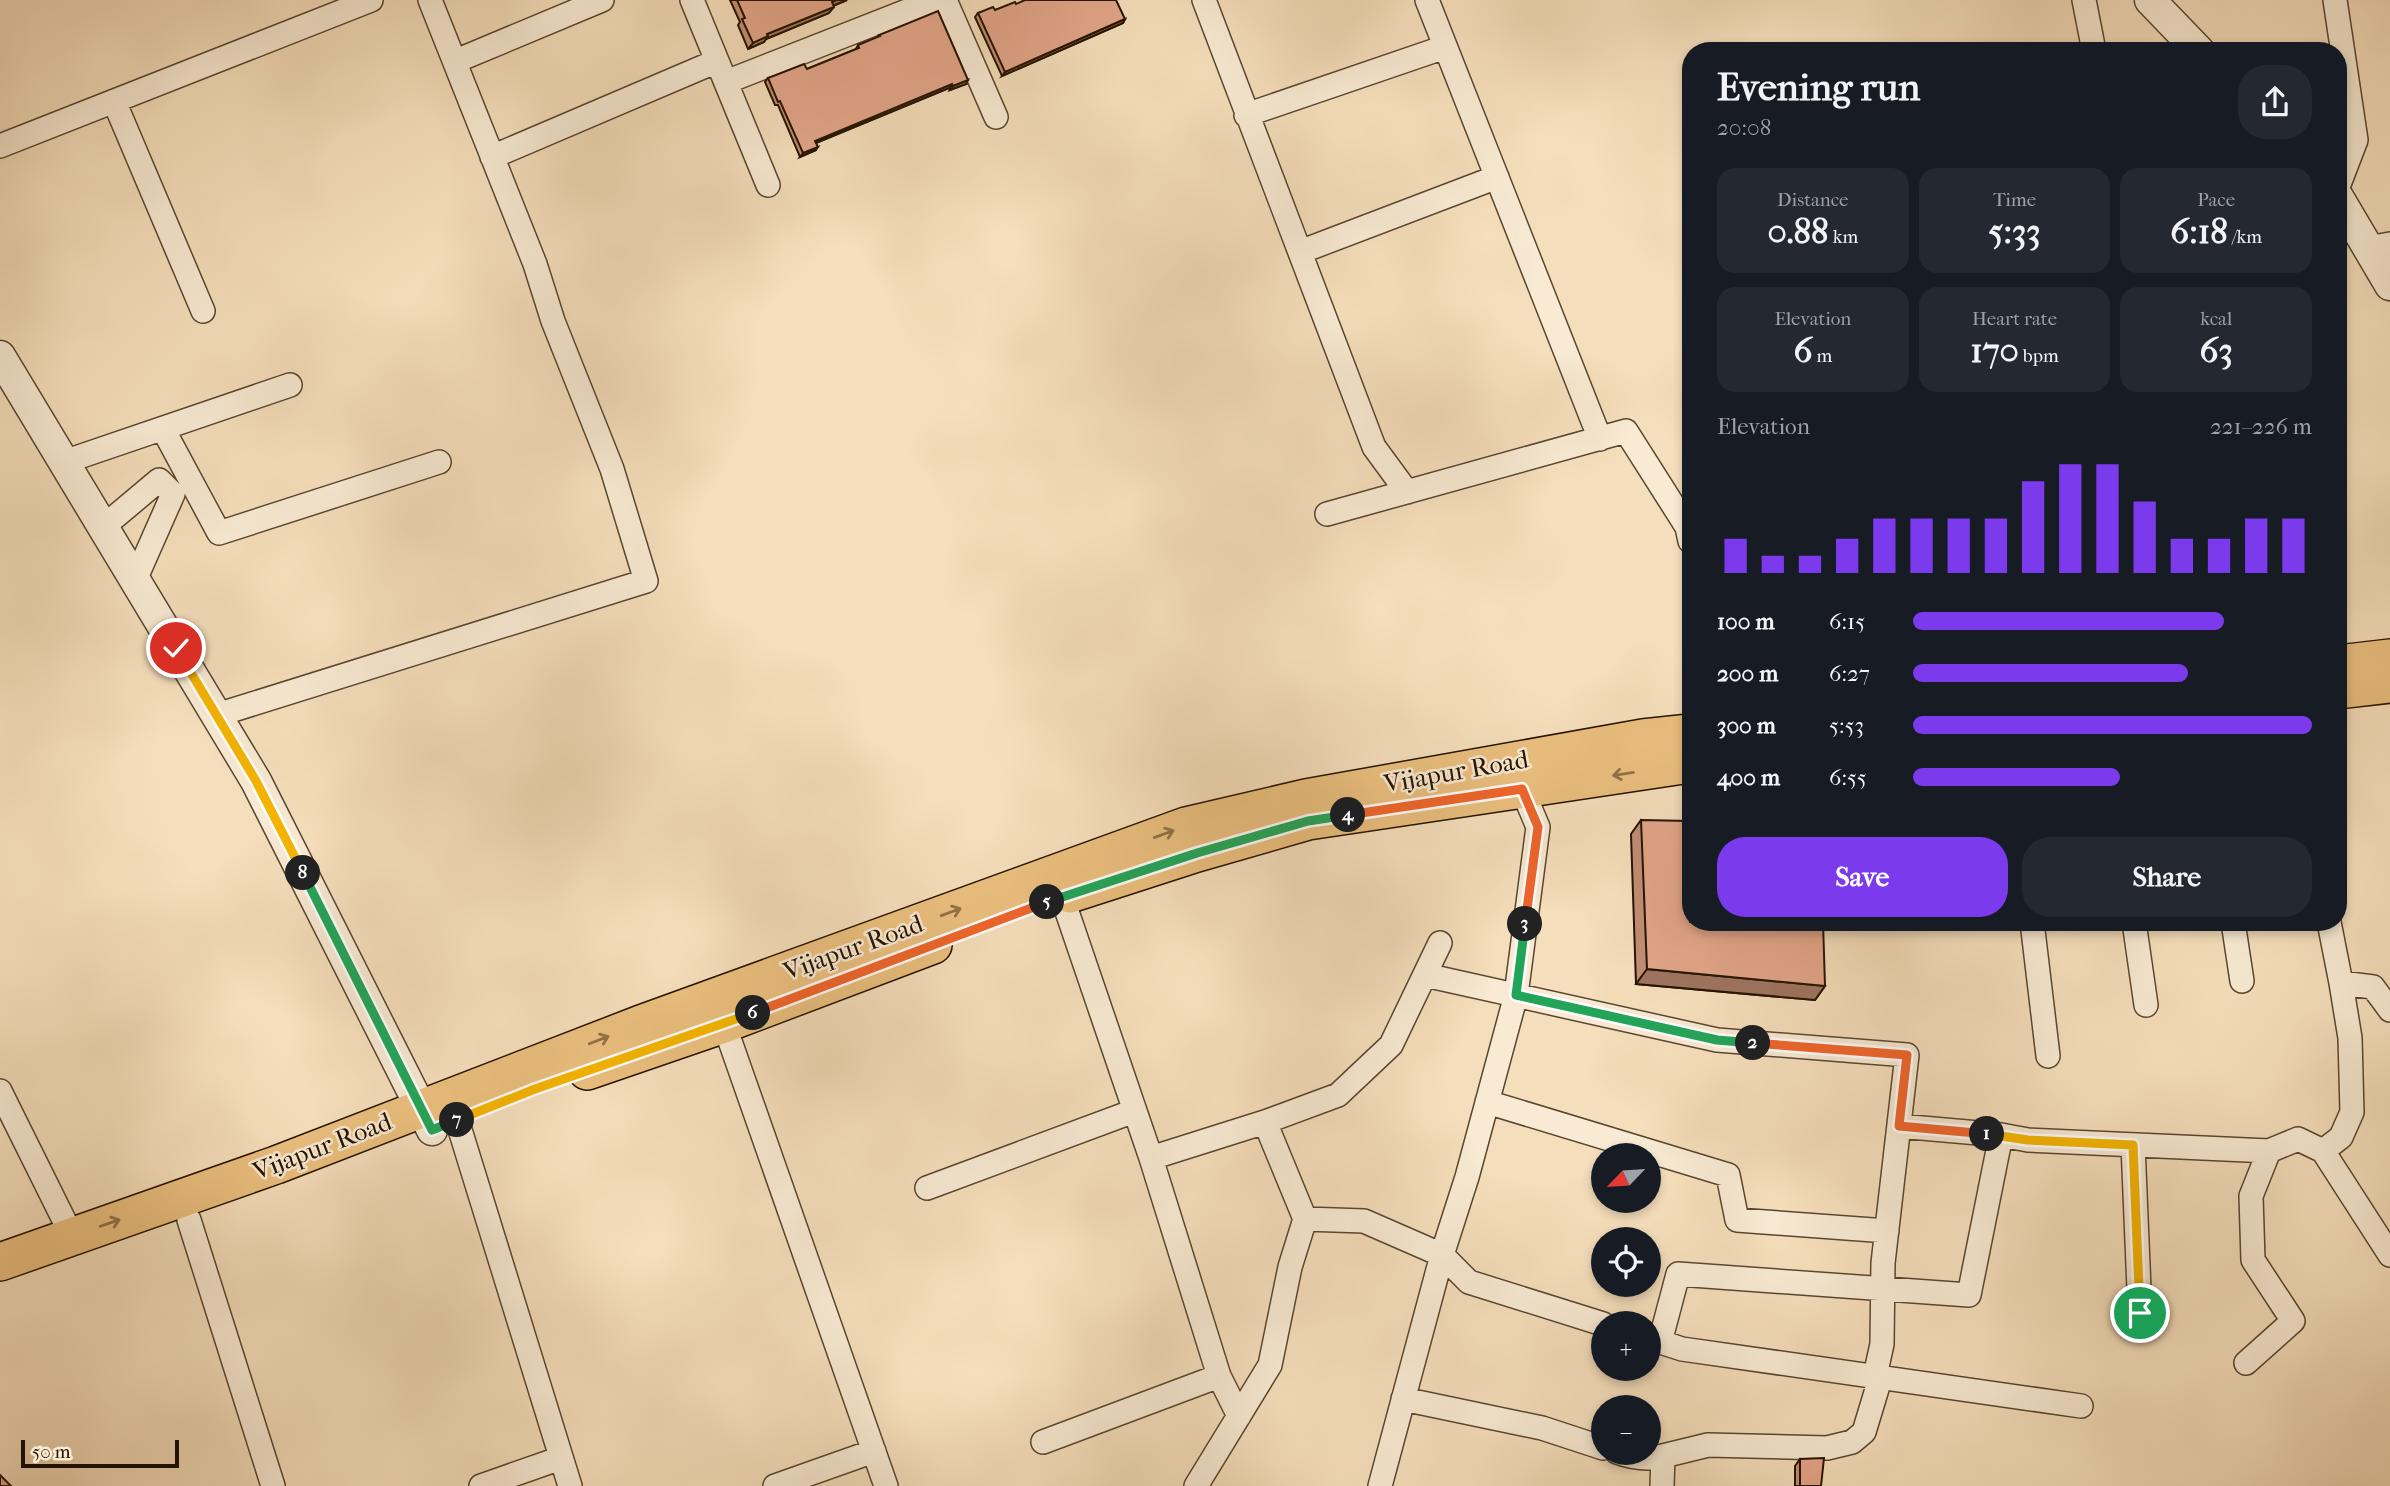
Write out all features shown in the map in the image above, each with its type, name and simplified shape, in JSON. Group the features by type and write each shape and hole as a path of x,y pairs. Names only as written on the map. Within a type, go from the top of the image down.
{"main road":[{"path":"2347,663 2390,658"},
{"path":"2347,689 2390,684"},
{"name":"Vijapur Road","path":"0,1286 189,1220 437,1120 640,1024 1186,826 1306,798 1629,740 1682,734"},
{"name":"Vijapur Road","path":"0,1262 276,1165 437,1120 535,1089 724,1024 1062,897 1197,853 1308,821 1682,765"}],"street":[{"path":"0,146 371,0"},
{"path":"217,715 646,581 612,469 553,321 535,264 430,0"},
{"path":"456,61 602,0"},
{"path":"692,0 768,185"},
{"path":"492,157 721,72 935,0"},
{"path":"945,0 996,117"},
{"path":"1203,0 1374,447 1407,492"},
{"path":"1427,0 1600,439"},
{"path":"2084,0 2092,42"},
{"path":"2150,0 2190,42"},
{"path":"2335,0 2341,42"},
{"path":"1247,115 1445,47"},
{"path":"2347,80 2356,140 2347,164"},
{"path":"114,101 204,311"},
{"path":"1300,252 1497,177"},
{"path":"2347,208 2379,246 2390,285"},
{"path":"0,356 256,781 437,1120 570,1486"},
{"path":"64,462 290,385"},
{"path":"163,429 219,533 439,462"},
{"path":"1327,514 1626,431 1682,503"},
{"path":"103,527 159,480 173,494 135,580"},
{"path":"1380,1486 1516,995 1538,827 1522,789"},
{"path":"1062,897 1151,1158 1219,1376 1238,1416"},
{"path":"2033,931 2048,1056"},
{"path":"2135,931 2146,1005"},
{"path":"2234,931 2242,981"},
{"path":"2323,1151 2341,1137 2353,1112 2350,1038 2331,931"},
{"path":"1151,1158 1265,1122 1338,1095 1391,1045 1440,943"},
{"path":"1425,975 1717,1040 1907,1055 1883,1263 1882,1344 1875,1376 1877,1389 1864,1432 1852,1442 1827,1448 1708,1445 1663,1456 1662,1486"},
{"path":"2341,983 2373,987 2390,1010"},
{"path":"724,1024 886,1486"},
{"path":"0,1092 72,1236"},
{"path":"1487,1101 1728,1175 1737,1220 1887,1231"},
{"path":"927,1188 1134,1111"},
{"path":"1196,1486 1270,1365 1290,1267 1306,1219 1265,1122"},
{"path":"1899,1126 2028,1140 2269,1151 2298,1139 2323,1151 2390,1255"},
{"path":"1661,1321 1678,1274 1969,1295 2000,1135"},
{"path":"2133,1145 2140,1313"},
{"path":"2246,1363 2293,1321 2253,1261 2251,1196 2269,1151"},
{"path":"1306,1219 1364,1221 1442,1255 1469,1282 1591,1320"},
{"path":"189,1220 273,1486"},
{"path":"1661,1342 1682,1349 2081,1406"},
{"path":"1043,1442 1219,1376"},
{"path":"1403,1399 1542,1428 1591,1444"},
{"path":"775,1486 874,1451"},
{"path":"481,1486 561,1458"}],"building":[{"path":"737,0 836,0 832,2 834,7 767,34 768,36 753,43"},
{"path":"1025,0 1116,0 1125,19 1005,72 978,13"},
{"path":"938,11 968,80 953,86 952,84 815,141 818,147 803,153 768,78 804,64 807,69"},
{"path":"1641,820 1682,821 1682,931 1823,931 1825,986 1647,969"},
{"path":"1824,1458 1821,1486 1800,1486 1800,1459"},
{"path":"0,1475 11,1486 0,1486"}],"route":[{"path":"176,648 256,781 432,1130 535,1089 724,1024 1062,897 1197,853 1308,821 1522,789 1538,827 1516,995 1717,1040 1907,1055 1899,1126 2028,1140 2133,1145 2140,1313"}]}
